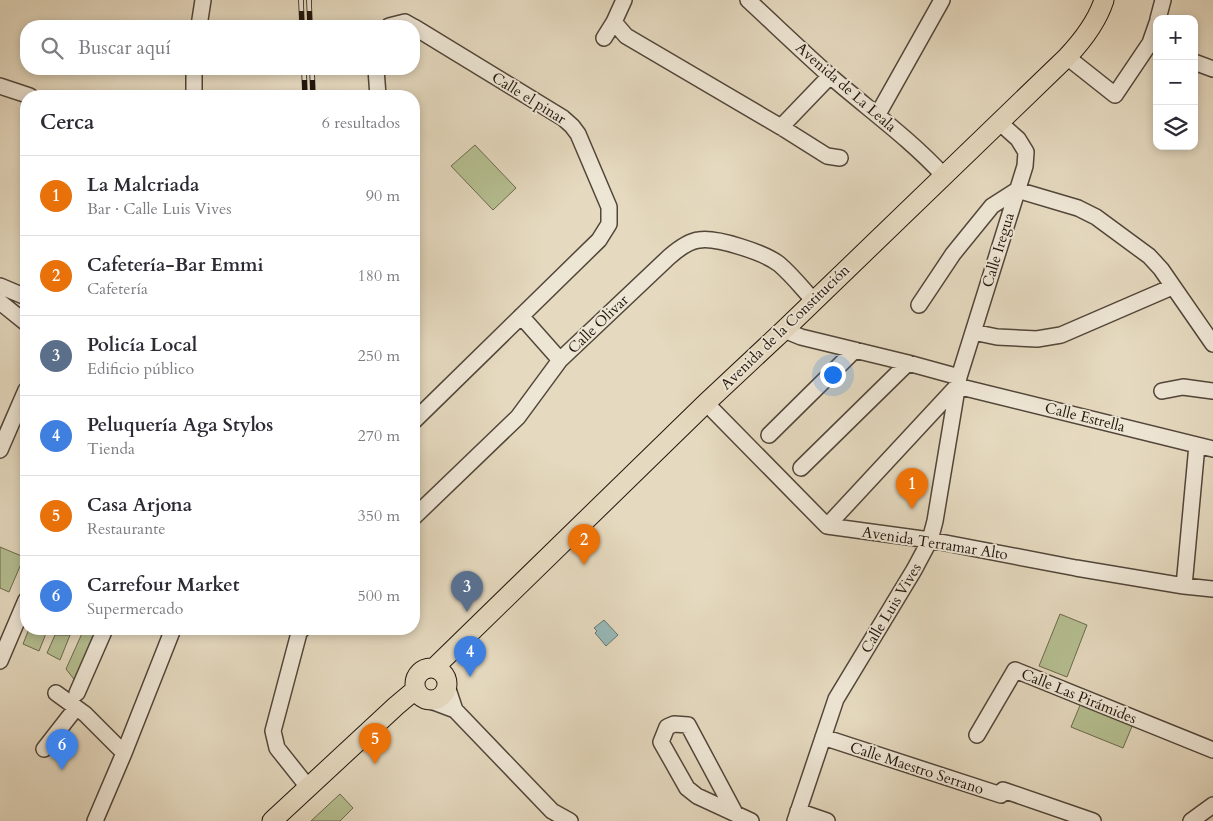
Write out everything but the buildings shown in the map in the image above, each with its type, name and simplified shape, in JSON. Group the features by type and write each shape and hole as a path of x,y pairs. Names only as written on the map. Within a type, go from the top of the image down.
{"main road":[{"name":"Avenida de la Constitución","path":"442,677 456,648 706,403 1068,57 1100,13 1104,0"},
{"path":"272,821 396,706 423,696 442,696 442,677 428,668 419,674 414,684 423,696"}],"street":[{"path":"200,20 203,0"},
{"path":"604,38 624,0"},
{"name":"Avenida de La Leala","path":"748,0 830,76 878,114 926,157 944,176"},
{"path":"878,114 942,0"},
{"path":"1159,15 1163,0"},
{"path":"614,22 626,36 781,127 826,156 840,158"},
{"name":"Calle el pinar","path":"420,31 563,118 572,126 578,134 609,207 609,224 599,240 420,415"},
{"path":"1068,57 1115,95 1153,44"},
{"path":"1198,64 1213,70"},
{"path":"194,75 194,90"},
{"path":"376,75 378,90"},
{"path":"781,127 830,76"},
{"path":"0,86 20,93"},
{"name":"Calle Iregua","path":"958,382 1025,166 1026,152 1018,139 999,122"},
{"path":"920,305 953,254 992,206 1017,190 1078,208 1096,217 1148,256 1161,269 1213,344"},
{"name":"Calle Olivar","path":"420,510 518,417 560,360 680,247 698,240 718,240 735,245 777,263 795,279 813,300"},
{"path":"0,286 20,294"},
{"path":"973,332 997,337 1038,339 1061,335 1172,287"},
{"path":"0,302 20,318"},
{"path":"522,316 560,360"},
{"name":"Calle Estrella","path":"784,330 801,337 908,363 958,382 1213,448"},
{"path":"769,435 855,350"},
{"path":"801,468 908,363"},
{"path":"706,403 827,526 958,382"},
{"name":"Calle Luis Vives","path":"797,816 836,699 930,540 935,521 958,382"},
{"path":"1162,391 1183,387 1212,389"},
{"path":"0,450 20,404"},
{"path":"1184,586 1197,445"},
{"name":"Avenida Terramar Alto","path":"827,526 930,540 1213,590"},
{"path":"0,661 20,614"},
{"path":"44,749 76,701 103,635"},
{"path":"95,821 171,635"},
{"path":"298,635 273,731 277,748 308,787"},
{"name":"Calle Las Pirámides","path":"977,735 1014,670 1213,750"},
{"path":"1042,670 1213,740"},
{"path":"442,677 455,710 546,816 570,821"},
{"path":"56,693 76,701 85,714 124,753"},
{"path":"423,696 455,710"},
{"path":"735,813 688,726 674,724 666,727 661,742 687,788 697,796 751,821"},
{"name":"Calle Maestro Serrano","path":"823,737 1001,796 1003,790 1093,821"},
{"path":"1191,821 1213,805"},
{"path":"797,816 828,821"}],"green space":[{"path":"475,145 516,188 493,210 451,166"},
{"path":"0,547 20,555 20,566 9,592 0,588"},
{"path":"1060,614 1087,625 1067,677 1039,666"},
{"path":"27,635 45,635 39,651 23,644"},
{"path":"55,635 70,635 60,660 47,653"},
{"path":"81,635 97,635 77,683 66,669"},
{"path":"1081,703 1133,724 1123,748 1071,727"},
{"path":"340,794 353,808 340,821 311,821"}],"water":[{"path":"604,620 618,635 606,646 595,633 597,631 594,628"}],"railway":[{"path":"301,0 302,20"},
{"path":"309,0 310,20"},
{"path":"304,75 305,90"},
{"path":"312,75 313,90"}],"place":[{"name":"La Malcriada","path":"912,509"},
{"name":"Cafetería-Bar Emmi","path":"584,565"},
{"name":"Policía Local","path":"467,612"},
{"name":"Peluquería Aga Stylos","path":"470,677"},
{"name":"Casa Arjona","path":"375,764"},
{"name":"Carrefour Market","path":"62,770"}]}
